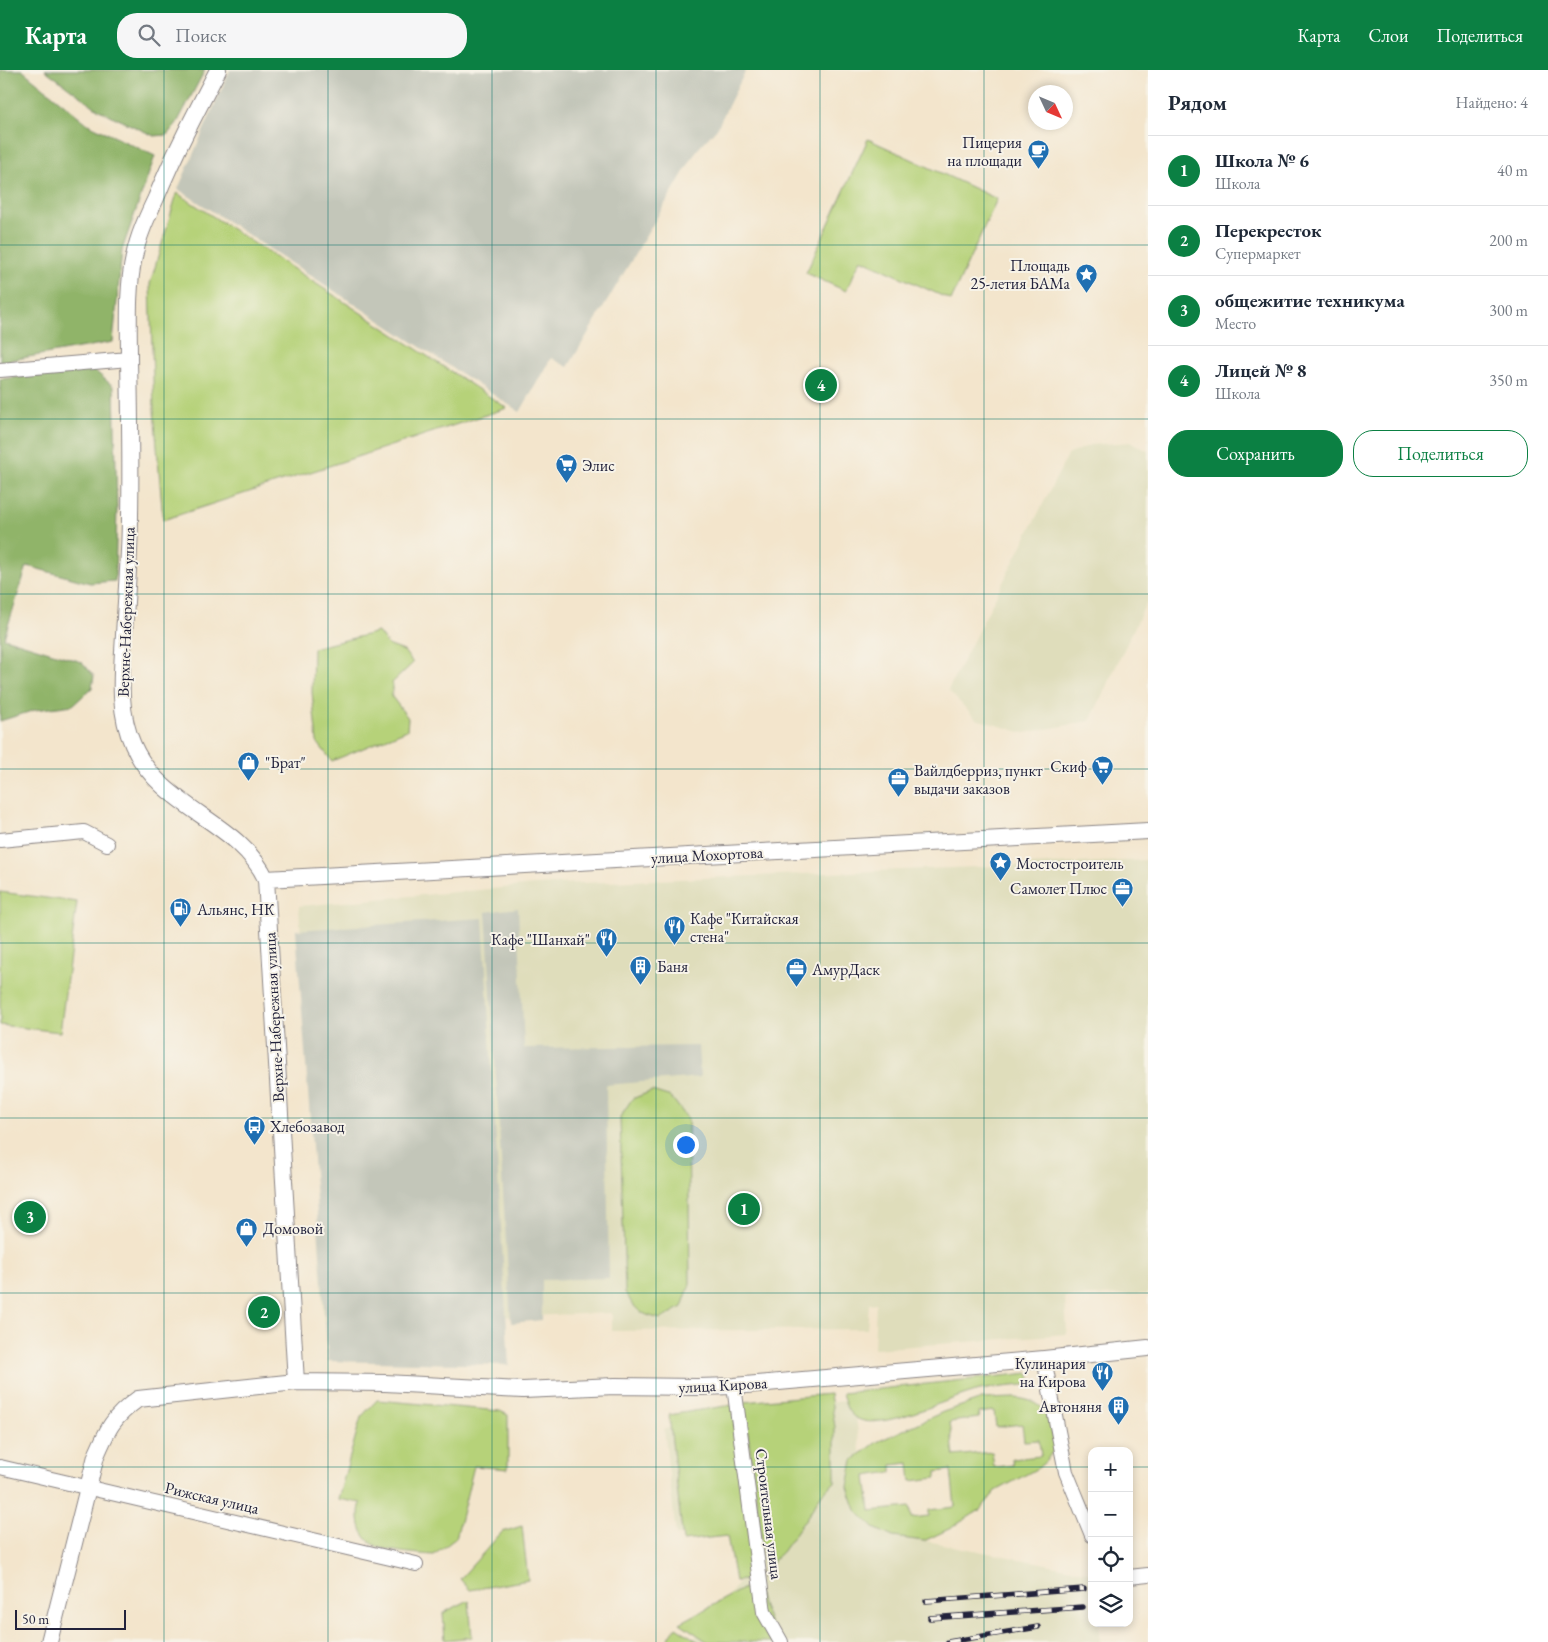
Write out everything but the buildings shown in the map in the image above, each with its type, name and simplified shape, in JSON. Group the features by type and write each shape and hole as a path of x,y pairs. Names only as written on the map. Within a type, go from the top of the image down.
{"street":[{"name":"Верхне-Набережная улица","path":"218,70 176,150 142,229 133,257 129,308 130,517 121,690 125,724 133,746 147,770 166,790 187,807 234,838 245,848 262,869 266,879 296,1382"},
{"path":"0,370 129,359"},
{"name":"улица Мохортова","path":"266,879 1148,831"},
{"path":"0,840 84,832 107,844"},
{"name":"улица Кирова","path":"49,1642 96,1456 106,1432 120,1412 138,1398 296,1382 385,1383 523,1390 615,1386 734,1386 1148,1348"},
{"path":"1044,1359 1066,1472 1088,1525"},
{"name":"Строительная улица","path":"734,1386 764,1612 782,1642"},
{"name":"Рижская улица","path":"0,1467 416,1564"},
{"path":"1133,1576 1148,1574"}],"shaded area":[{"path":"230,70 746,70 717,128 697,150 568,367 551,358 520,412 178,189"},
{"path":"1131,442 1148,451 1148,599 1090,721 1024,733 976,719 948,690 1068,455 1090,445"},
{"path":"1148,860 1148,1294 1065,1297 1067,1334 874,1349 876,1303 869,1304 867,1329 612,1331 612,1313 324,1323 299,906 535,885"},
{"path":"518,908 524,1048 698,1046 700,1077 606,1085 609,1278 542,1280 542,1320 511,1323 486,912"},
{"name":"Хлебозавод","path":"483,918 509,1365 328,1361 296,930"},
{"path":"854,1400 868,1517 885,1533 1088,1572 1088,1627 1098,1627 1100,1642 692,1642 741,1580 732,1530 676,1535 664,1429 729,1413"}],"green space":[{"path":"0,70 22,70 88,124 155,156 122,250 113,342 0,362"},
{"path":"45,70 205,70 177,123 167,135 154,136 99,110"},
{"path":"868,139 997,199 951,300 861,259 846,291 806,273"},
{"path":"177,193 507,408 163,520 154,410 150,284"},
{"path":"94,370 114,387 117,508 115,581 90,583 27,566 4,638 82,662 94,676 92,688 73,705 35,710 0,721 0,379"},
{"path":"378,632 388,645 404,651 413,663 392,683 392,697 408,718 407,730 332,761 317,742 312,692 313,648"},
{"path":"0,892 77,902 60,1032 0,1025"},
{"path":"652,1091 671,1097 688,1119 690,1284 682,1307 661,1319 639,1311 625,1292 620,1117 632,1099"},
{"path":"1029,1373 1033,1384 980,1390 904,1416 875,1422 864,1421 854,1417 846,1407 842,1393"},
{"path":"830,1394 835,1427 835,1482 822,1493 782,1552 765,1568 744,1402"},
{"path":"1015,1398 1027,1400 1041,1407 1049,1420 1055,1448 1046,1461 1038,1468 996,1491 980,1510 951,1528 924,1541 893,1537 874,1528 856,1510 848,1487 853,1460 877,1442 943,1412 982,1399","holes":["994,1411 996,1427 1022,1424 1024,1441 1039,1440 1041,1456 1012,1459 1013,1465 994,1467 992,1452 954,1456 950,1422 979,1418 978,1413","909,1463 911,1481 936,1478 936,1472 951,1470 955,1507 929,1510 929,1516 912,1518 910,1507 870,1511 866,1476 892,1472 892,1465"]},
{"path":"377,1400 500,1411 508,1415 508,1469 474,1466 456,1538 434,1555 394,1551 378,1547 369,1541 360,1526 359,1514 361,1503 338,1499 361,1417"},
{"path":"732,1405 756,1579 735,1581 727,1536 683,1541 669,1415"},
{"path":"522,1526 528,1580 470,1590 460,1579 502,1532"},
{"path":"755,1586 777,1642 708,1642 680,1623 744,1588"},
{"path":"469,1600 472,1637 445,1640 443,1613"},
{"path":"676,1627 699,1642 666,1642"}],"railway":[{"path":"926,1601 1084,1589"},
{"path":"930,1618 1083,1607"},
{"path":"948,1642 1038,1627"}],"place":[{"name":"Пицерия на площади","path":"1038,170"},
{"name":"Площадь 25-летия БАМа","path":"1086,293"},
{"name":"Лицей № 8","path":"821,385"},
{"name":"Элис","path":"566,484"},
{"name":"\"Брат\"","path":"249,781"},
{"name":"Скиф","path":"1103,785"},
{"name":"Вайлдберриз, пункт выдачи заказов","path":"898,798"},
{"name":"Мостостроитель","path":"1000,882"},
{"name":"Самолет Плюс","path":"1123,907"},
{"name":"Альянс, НК","path":"181,928"},
{"name":"Кафе \"Китайская стена\"","path":"674,946"},
{"name":"Кафе \"Шанхай\"","path":"606,958"},
{"name":"Баня","path":"641,985"},
{"name":"АмурДаск","path":"796,988"},
{"name":"Хлебозавод","path":"254,1145"},
{"name":"Школа № 6","path":"744,1209"},
{"name":"общежитие техникума","path":"30,1217"},
{"name":"Домовой","path":"247,1247"},
{"name":"Перекресток","path":"264,1312"},
{"name":"Кулинария на Кирова","path":"1102,1391"},
{"name":"Автоняня","path":"1118,1425"}]}
